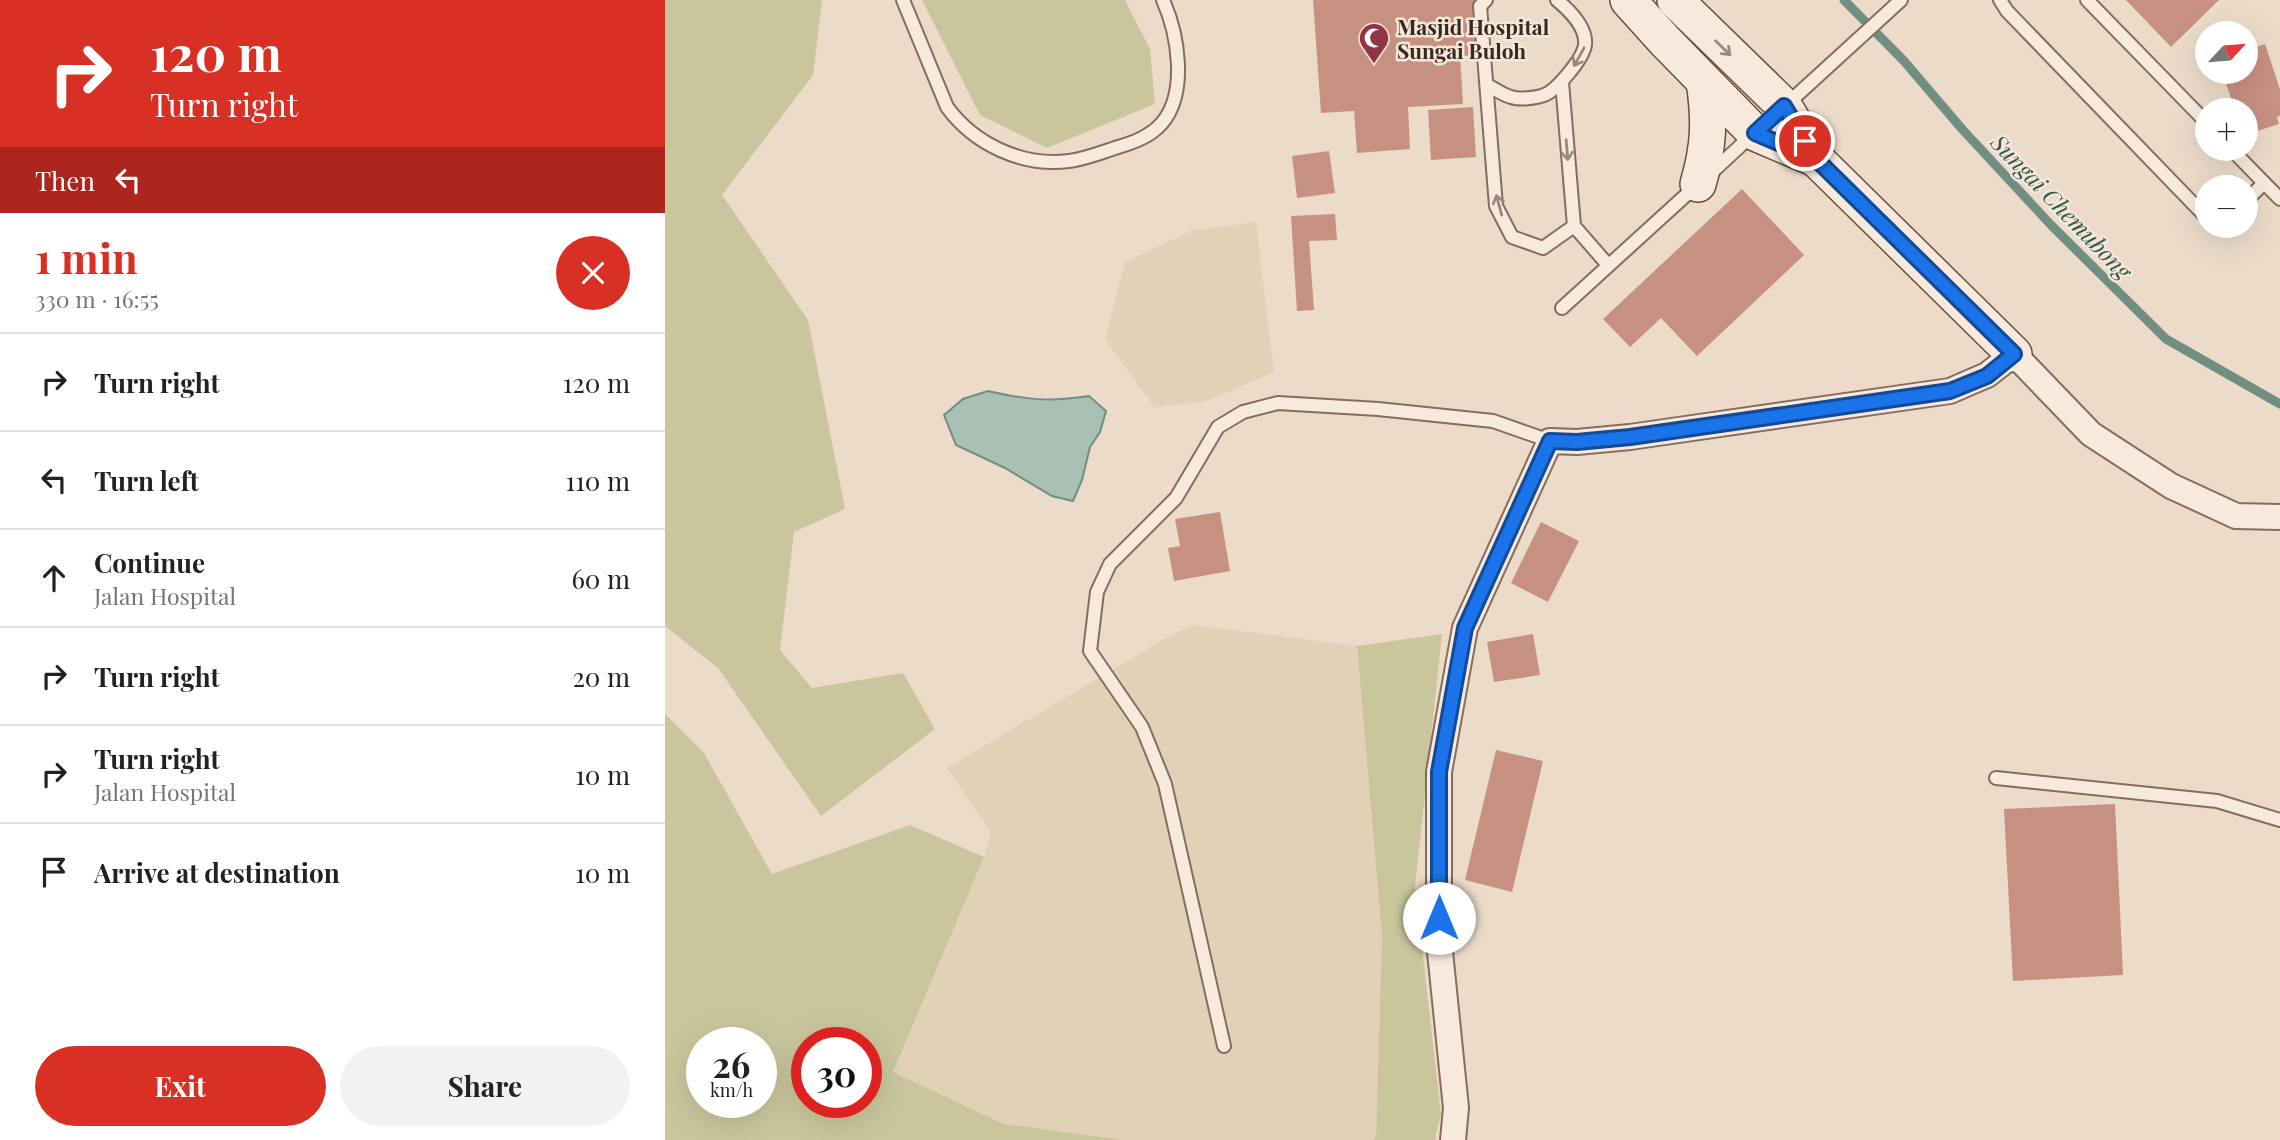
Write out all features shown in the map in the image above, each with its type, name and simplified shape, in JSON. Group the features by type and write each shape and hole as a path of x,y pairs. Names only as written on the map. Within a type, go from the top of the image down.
{"main road":[{"path":"1628,0 1704,81 1775,115"},
{"path":"1675,0 1816,159 2014,354"},
{"path":"1698,184 1707,155 1709,130 1704,81"}],"street":[{"path":"1453,1140 1456,1108 1439,942 1439,772 1465,628 1550,441 1577,442 1630,437 1950,391 1987,376 2014,354 2091,434 2171,486 2236,516 2280,517"}],"lane":[{"path":"904,0 947,107 958,122 974,137 997,149 1052,162 1086,158 1137,141 1162,124 1171,109 1179,73 1176,38 1163,0"},
{"path":"1486,0 1480,6 1496,206 1512,237 1543,248 1574,226"},
{"path":"1487,85 1513,98 1545,95 1562,82 1578,61 1585,45 1581,28 1557,0"},
{"path":"1562,308 1901,0"},
{"path":"2000,0 2007,11 2195,206"},
{"path":"2087,0 2195,111"},
{"path":"1562,82 1574,226 1608,265"},
{"path":"2243,161 2280,199"},
{"path":"2258,190 2265,183"},
{"path":"1224,1046 1165,785 1142,727 1090,651 1097,592 1110,564 1176,498 1218,427 1243,412 1278,403 1391,411 1493,421 1550,441"},
{"path":"1996,778 2217,801 2280,820"}],"shaded area":[{"path":"665,0 822,0 813,75 722,195 808,320 845,509 794,532 780,650 812,688 903,673 935,729 821,816 718,668 665,626"},
{"path":"922,0 1125,0 1150,49 1155,104 1047,148 980,115"},
{"path":"1256,222 1274,372 1209,400 1155,408 1105,339 1125,262 1191,231"},
{"path":"988,391 1038,399 1089,396 1106,411 1100,432 1090,447 1082,480 1073,501 1052,496 1005,468 956,445 944,415 963,399"},
{"path":"1193,625 1357,646 1382,936 1376,1136 1373,1140 1123,1140 1063,1133 1004,1124 893,1072 984,857 991,832 947,768 1173,634"},
{"path":"1442,634 1415,887 1441,1114 1435,1140 1373,1140 1376,1135 1382,936 1357,646"},
{"path":"665,714 704,753 772,874 910,825 984,857 893,1072 1004,1124 1123,1140 665,1140"}],"building":[{"path":"1313,0 1475,0 1478,55 1460,56 1463,104 1408,107 1410,149 1357,153 1354,111 1321,113"},
{"path":"2126,0 2219,0 2195,21 2171,47"},
{"path":"2265,44 2280,89 2280,116 2277,117 2279,124 2258,131 2258,98 2231,98 2226,84 2258,84 2258,47"},
{"path":"1473,107 1476,157 1431,160 1428,110"},
{"path":"1329,151 1335,193 1297,198 1292,156"},
{"path":"1742,189 1804,255 1697,356 1661,318 1630,347 1603,319"},
{"path":"1335,214 1337,240 1309,241 1314,310 1297,311 1291,216"},
{"path":"1220,512 1230,571 1174,581 1168,548 1180,546 1175,519"},
{"path":"1541,522 1579,541 1548,602 1511,583"},
{"path":"1533,634 1540,675 1494,682 1487,642"},
{"path":"1496,750 1543,761 1512,892 1465,880"},
{"path":"2115,804 2123,975 2013,981 2004,809"}],"waterway":[{"name":"Sungai Chemubong","path":"1844,0 1904,61 1962,129 2051,225 2166,339 2280,404"}],"place":[{"name":"Masjid Hospital Sungai Buloh","path":"1374,65"}],"route":[{"path":"1439,918 1439,772 1465,628 1550,441 1577,442 1630,437 1950,391 1987,376 2014,354 1816,159 1755,133 1784,106 1805,141"}]}
